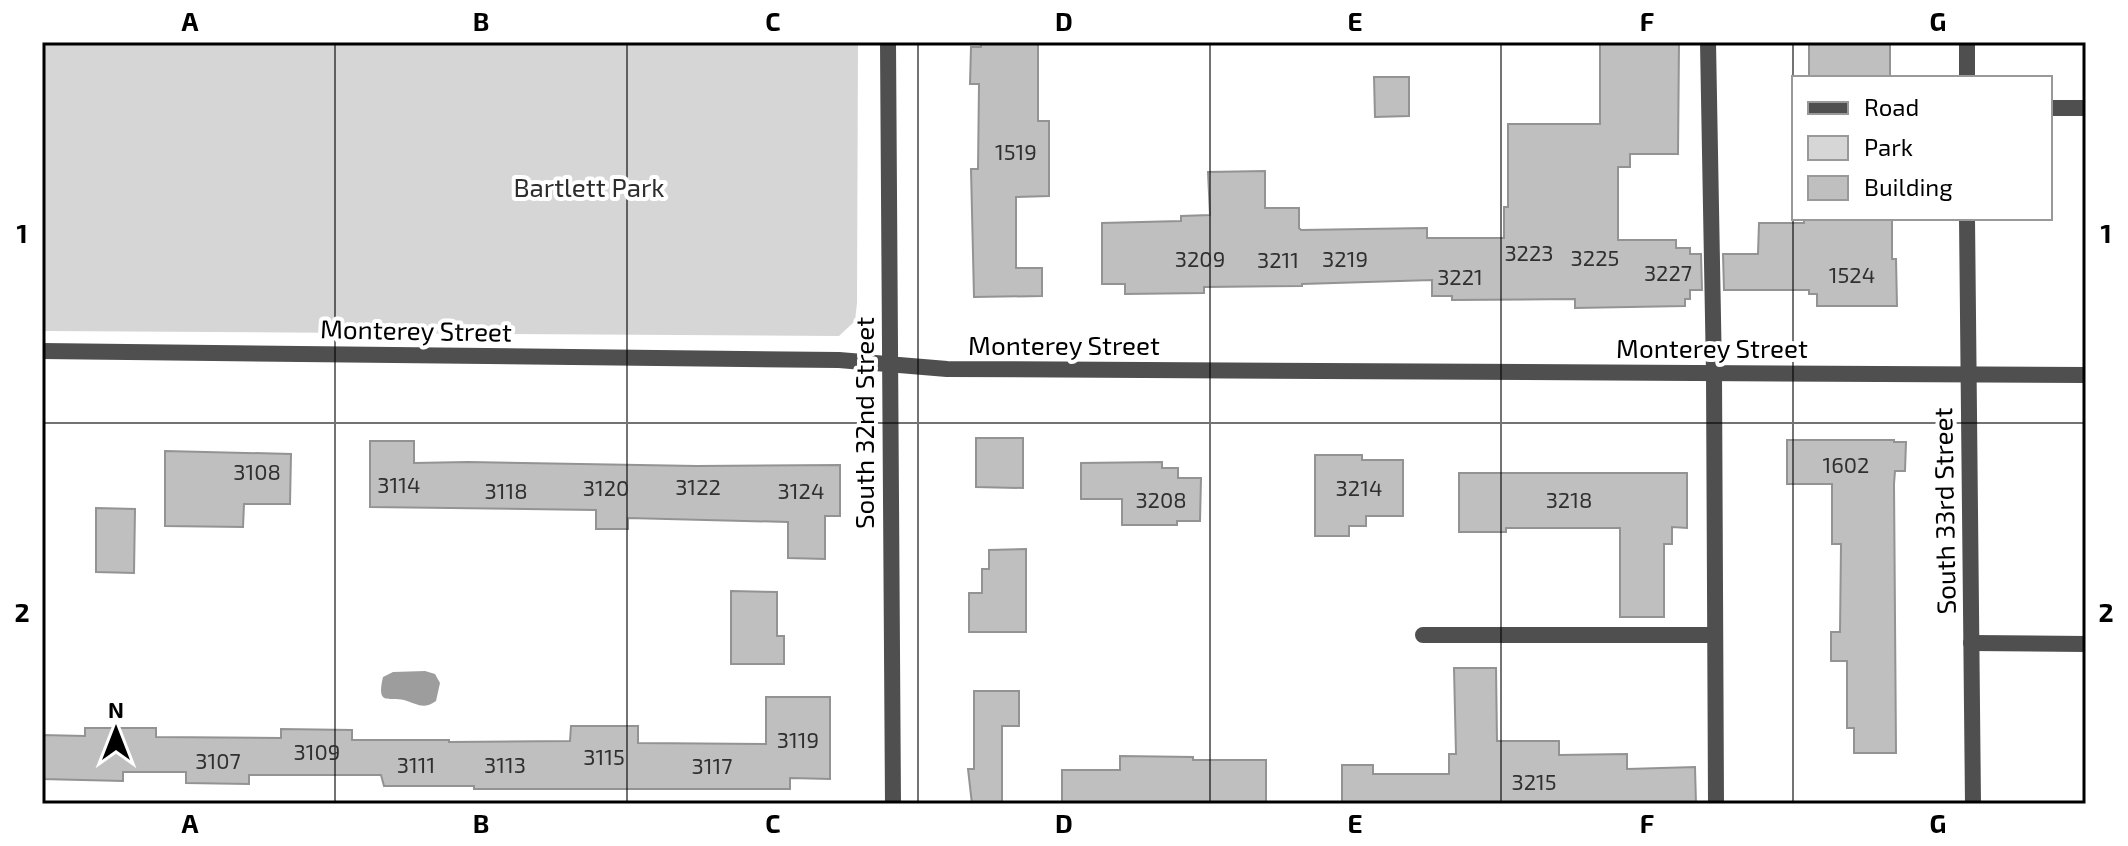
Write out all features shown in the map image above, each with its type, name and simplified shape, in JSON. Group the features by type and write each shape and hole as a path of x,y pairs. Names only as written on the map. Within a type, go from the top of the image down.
{"street":[{"name":"South 32nd Street","path":"888,42 893,804"},
{"path":"1708,42 1714,373 1716,804"},
{"path":"1967,42 1967,76"},
{"path":"2052,108 2086,108"},
{"name":"South 33rd Street","path":"1967,220 1973,804"},
{"name":"Monterey Street","path":"42,351 839,360 962,369 2086,375"},
{"path":"1423,635 1714,635"},
{"path":"1971,643 2086,644"}],"green space":[{"name":"Bartlett Park","path":"42,42 858,42 855,321 839,336 42,331"}],"shaded area":[{"path":"425,671 435,674 440,683 436,701 424,706 385,698 381,693 383,677 393,672"}],"building":[{"path":"981,42 1038,42 1038,121 1049,121 1049,196 1016,197 1016,268 1042,268 1042,296 974,297 971,169 978,169 979,84 970,84 971,47 981,47"},
{"path":"1600,42 1679,42 1678,154 1630,154 1630,167 1618,167 1618,240 1676,240 1676,248 1690,248 1690,254 1701,254 1702,290 1690,290 1690,299 1685,299 1685,306 1575,308 1575,299 1452,300 1452,296 1432,296 1432,280 1204,287 1204,293 1125,294 1125,284 1102,284 1102,223 1181,221 1181,216 1210,215 1208,172 1265,171 1265,208 1299,208 1301,230 1427,228 1427,238 1504,238 1504,207 1508,207 1508,124 1600,124"},
{"path":"1809,42 1890,43 1890,76 1809,76"},
{"path":"1374,77 1409,77 1409,116 1375,117"},
{"path":"1804,220 1892,220 1897,306 1817,306 1817,294 1809,294 1809,290 1724,290 1723,254 1758,254 1759,223 1804,223"},
{"path":"976,438 1023,438 1023,488 976,487"},
{"path":"1787,440 1906,442 1905,471 1895,471 1894,484 1896,753 1854,753 1854,728 1847,728 1847,661 1831,661 1831,632 1840,632 1841,544 1832,544 1832,484 1787,484"},
{"path":"370,441 414,441 414,463 840,465 840,516 825,516 825,559 788,558 788,522 628,518 628,529 596,529 596,510 370,507"},
{"path":"165,451 291,454 290,504 244,504 243,527 165,526"},
{"path":"1315,455 1362,455 1362,460 1403,460 1403,516 1366,516 1366,526 1349,526 1349,536 1315,536"},
{"path":"1162,462 1162,468 1178,468 1178,478 1201,478 1200,521 1177,521 1177,525 1122,525 1122,499 1081,499 1081,463"},
{"path":"1459,473 1687,473 1687,528 1672,527 1672,544 1664,544 1664,617 1620,617 1620,528 1506,528 1506,532 1459,532"},
{"path":"96,508 135,509 134,573 96,572"},
{"path":"1026,549 1026,632 969,632 969,593 982,593 982,569 989,569 989,550"},
{"path":"731,591 777,592 777,636 784,636 784,664 731,664"},
{"path":"1454,668 1496,668 1497,741 1559,741 1559,755 1627,754 1627,769 1695,767 1696,804 1342,804 1342,765 1373,765 1373,774 1449,774 1449,754 1456,754"},
{"path":"974,691 1019,691 1019,726 1002,726 1002,804 972,804 968,769 974,769"},
{"path":"766,697 830,697 830,779 790,778 790,789 474,789 474,786 384,786 381,775 249,775 249,784 186,783 186,772 123,772 123,781 42,779 42,735 85,736 85,728 156,728 156,737 281,738 281,729 352,730 352,740 449,742 570,741 571,726 638,726 638,743 766,744"},
{"path":"1120,756 1266,760 1266,804 1062,804 1062,770 1120,770"}]}
